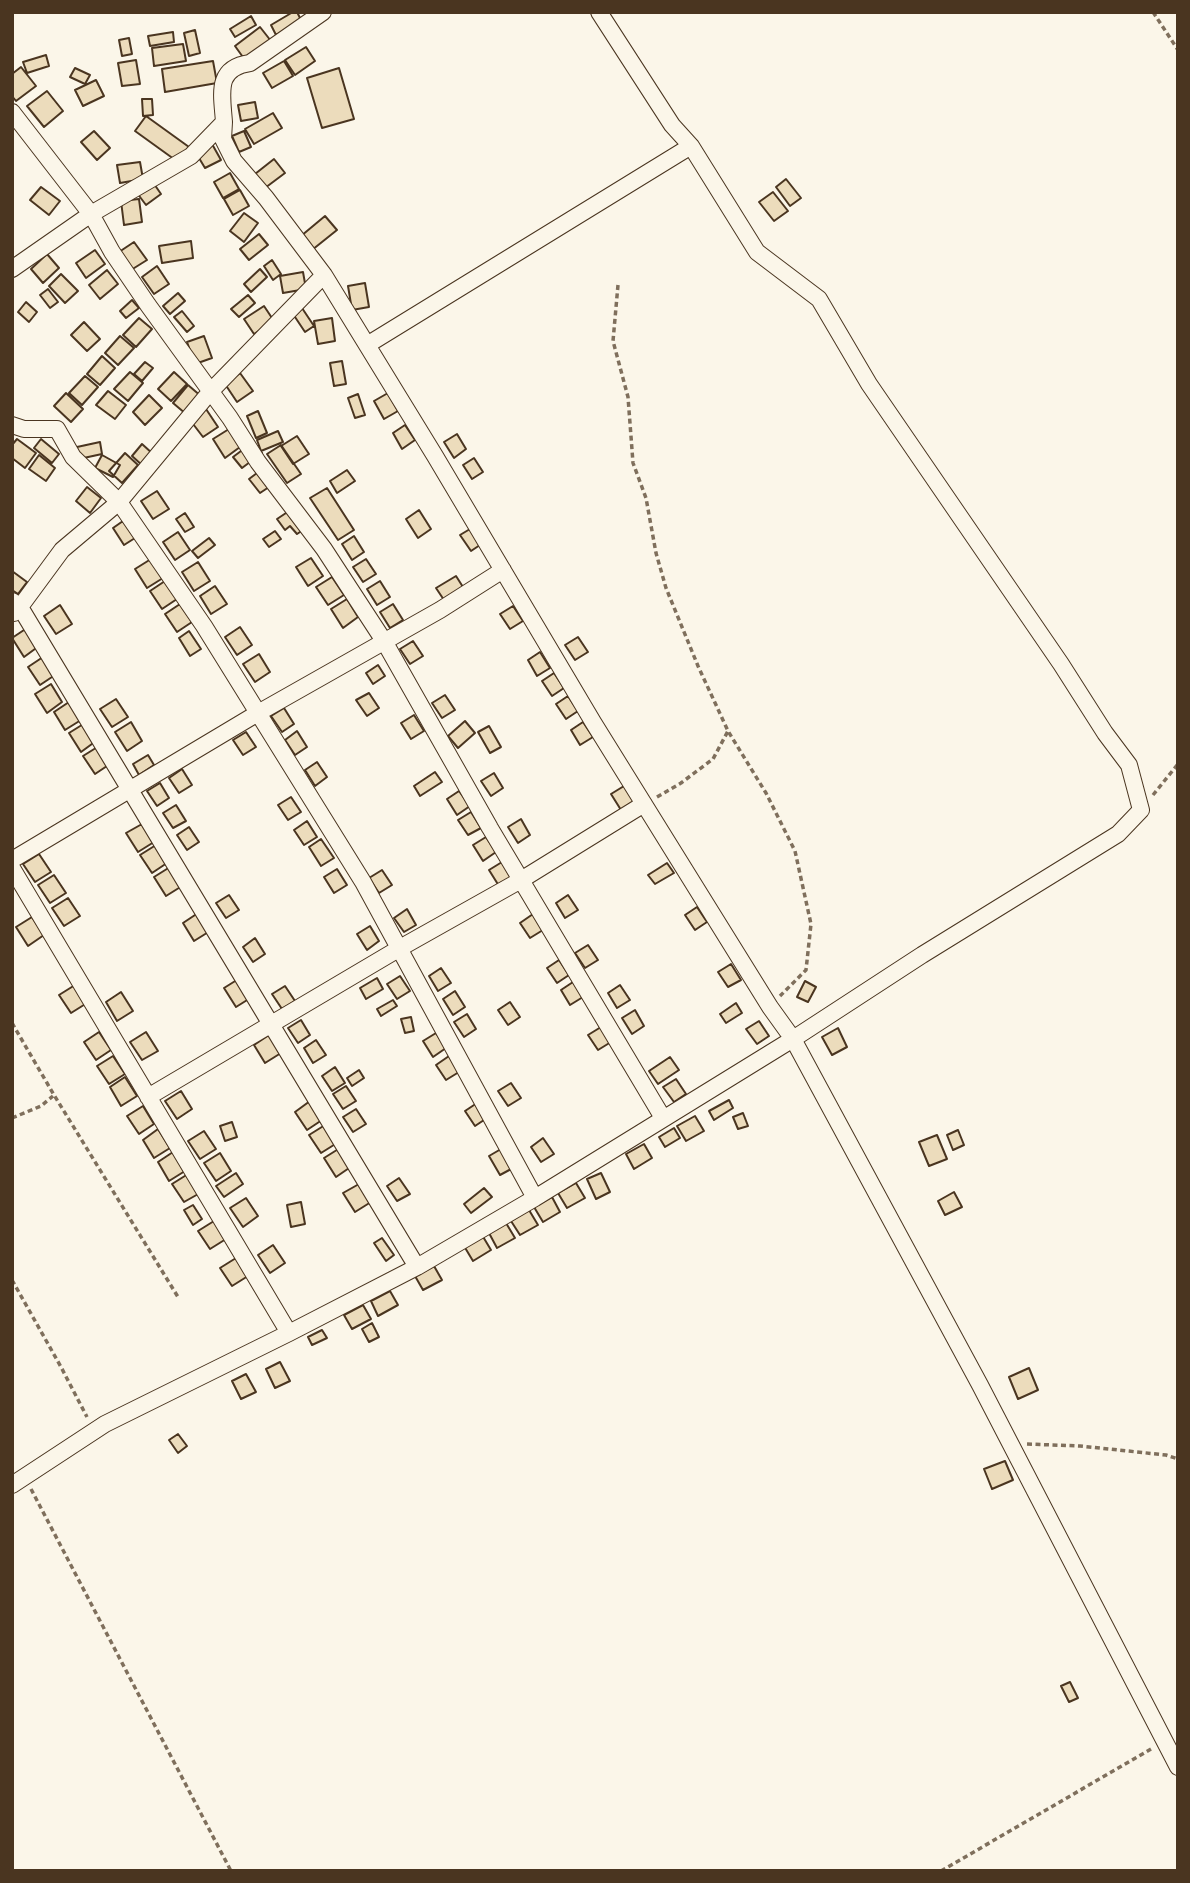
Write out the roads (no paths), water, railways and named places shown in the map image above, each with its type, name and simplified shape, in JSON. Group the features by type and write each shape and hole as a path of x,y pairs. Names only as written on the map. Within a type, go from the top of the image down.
{"street":[{"path":"323,12 250,63 235,65 224,80 223,139 234,161 266,198 324,275 593,722 770,1007 793,1039 1010,1444 1178,1767"},
{"path":"18,1482 105,1424 417,1267 607,1155 1118,834 1141,810 1129,765 869,384 819,299 757,252 691,146 672,125 599,12"},
{"path":"12,112 91,214 127,273 258,462 324,549 384,641 489,828 663,1118"},
{"path":"12,269 91,214 191,156 224,122"},
{"path":"367,345 691,146"},
{"path":"324,275 210,392 119,502 62,550 15,608 131,789 417,1267"},
{"path":"12,425 24,429 57,429 73,457 119,502 204,626 363,882 535,1198"},
{"path":"12,860 257,713 440,611 503,570"},
{"path":"148,1097 521,880 644,804"},
{"path":"12,868 289,1333"}]}
